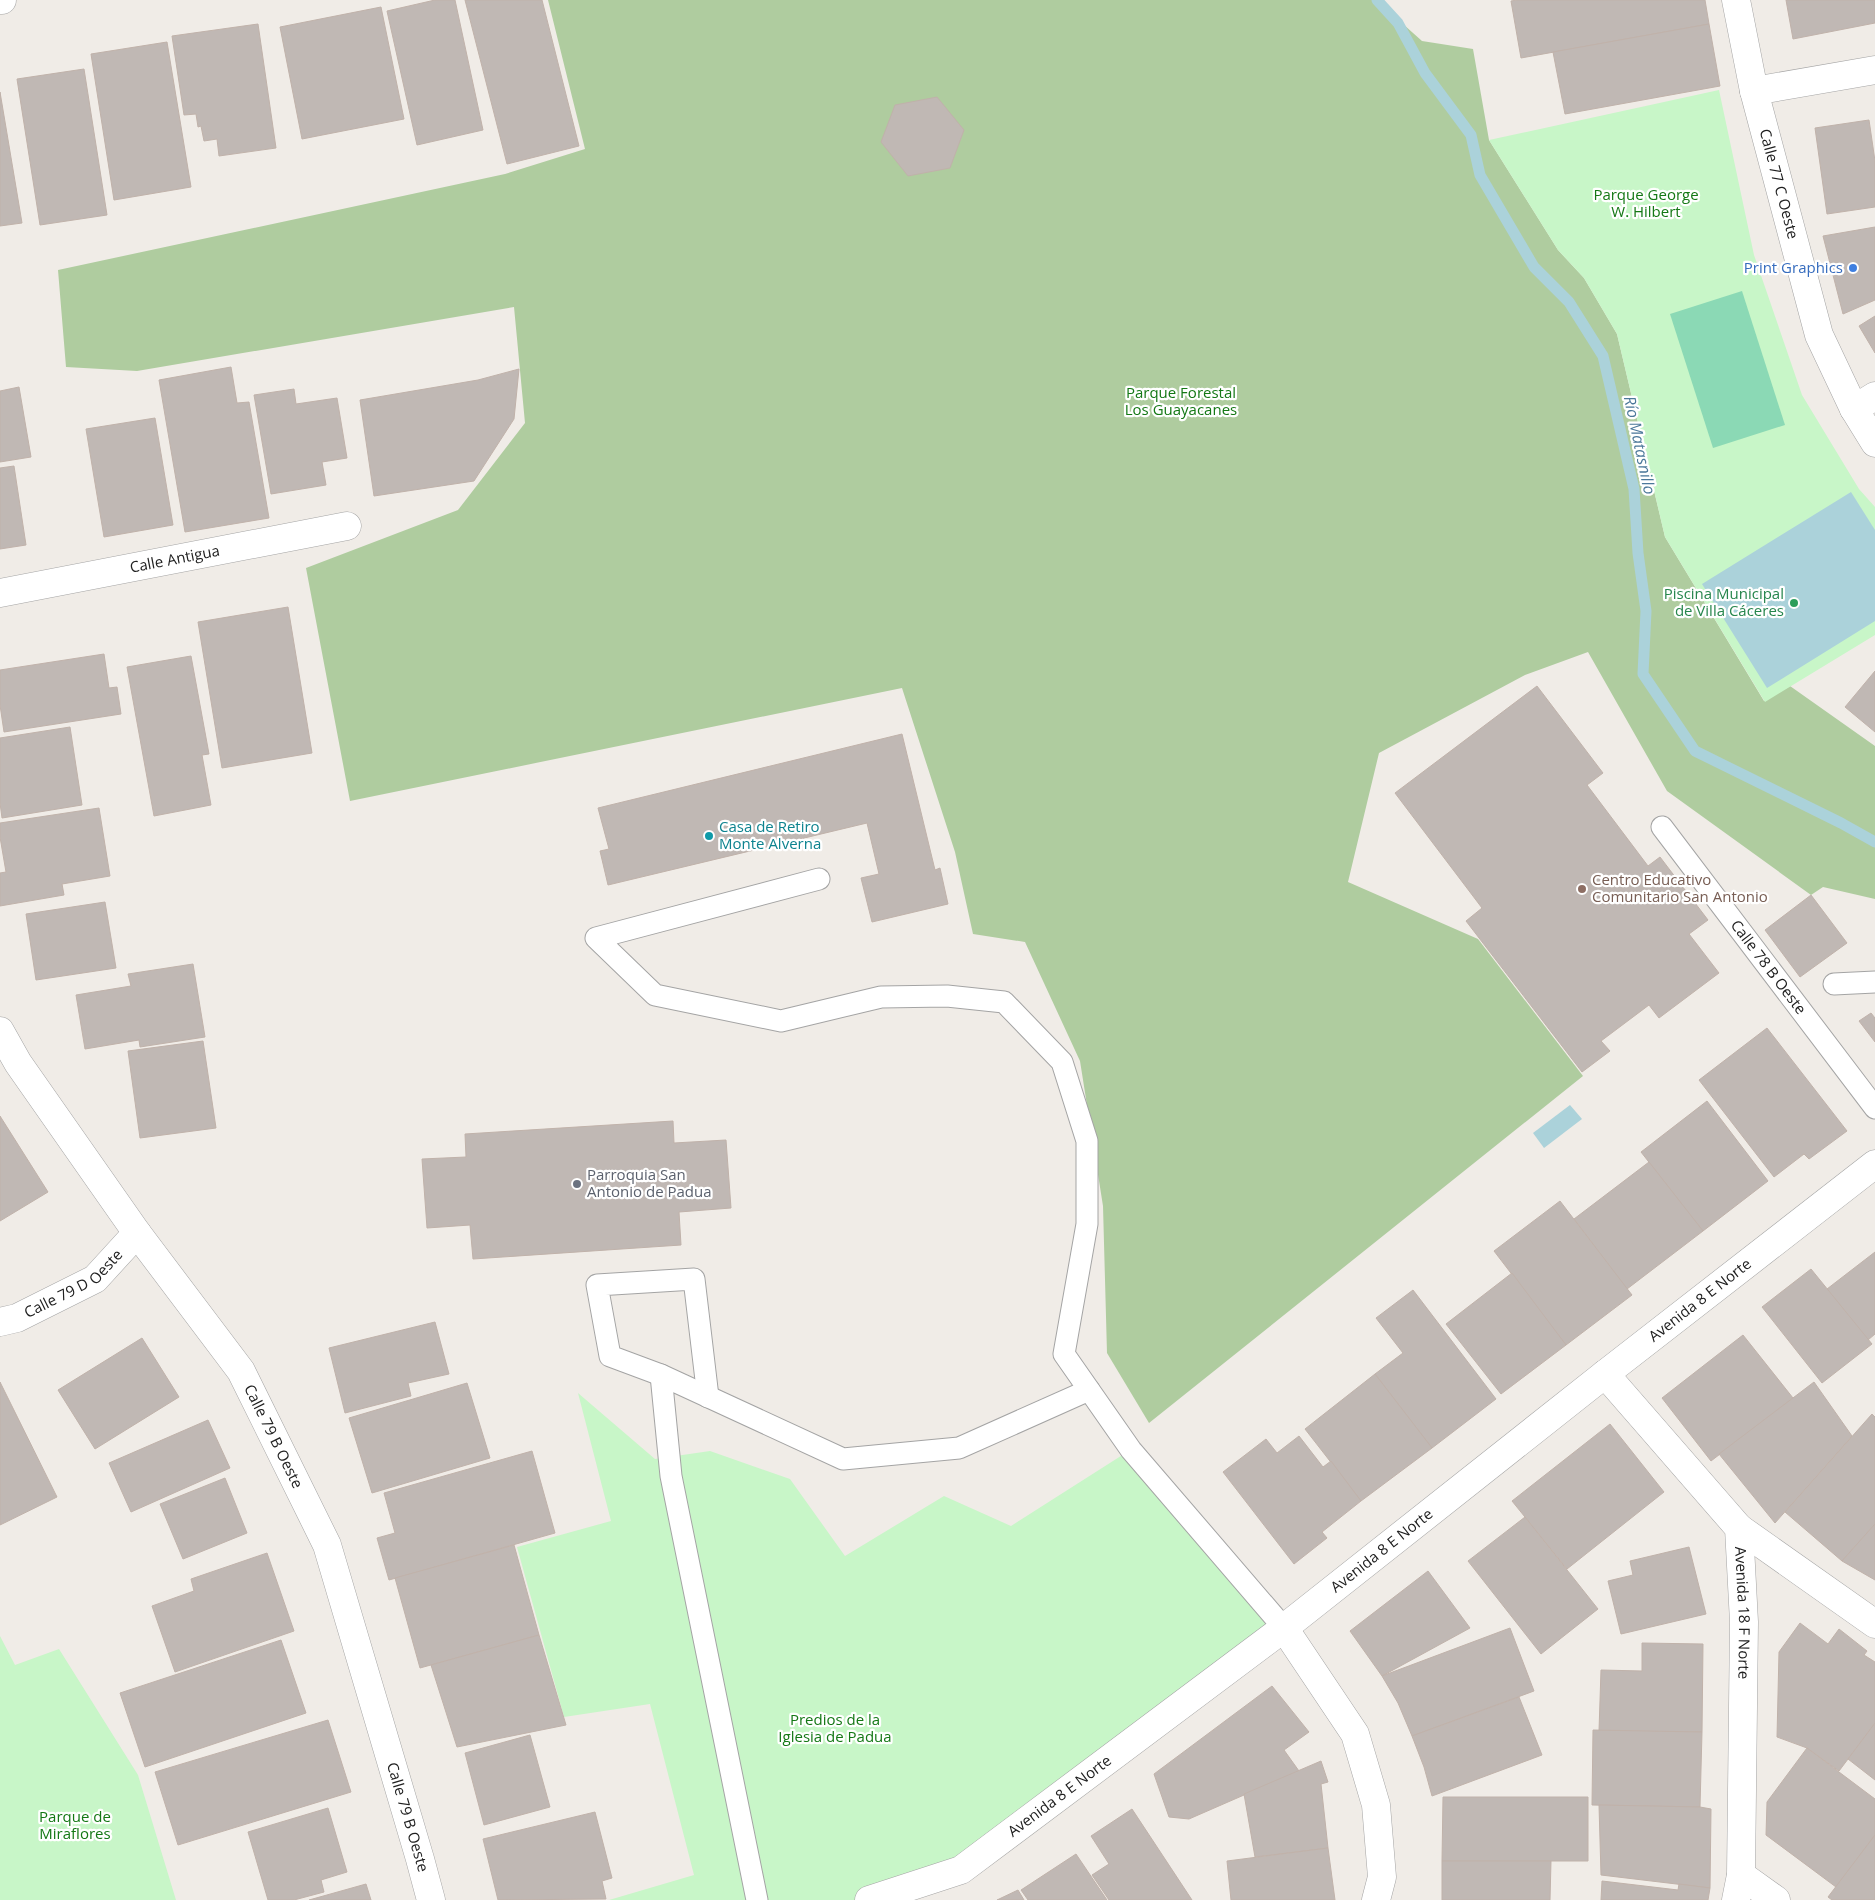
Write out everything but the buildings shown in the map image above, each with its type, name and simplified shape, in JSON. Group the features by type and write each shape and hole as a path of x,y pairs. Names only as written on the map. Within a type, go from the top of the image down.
{"street":[{"name":"Calle 77 C Oeste","path":"1736,0 1754,90 1819,335 1864,403 1875,443"},
{"path":"1754,90 1875,70"},
{"name":"Calle Antigua","path":"0,593 347,526"},
{"name":"Calle 79 B Oeste","path":"0,1030 18,1063 137,1234 241,1371 327,1545 431,1900"},
{"name":"Avenida 8 E Norte","path":"868,1900 961,1870 1284,1628 1605,1374 1875,1164"},
{"name":"Calle 79 D Oeste","path":"0,1322 17,1318 95,1278 137,1234"},
{"name":"Avenida 18 F Norte","path":"1605,1374 1739,1528 1744,1622 1738,1887"},
{"path":"1739,1528 1875,1624"},
{"path":"1284,1628 1355,1734 1376,1805 1382,1877 1376,1900"},
{"path":"1738,1887 1776,1900"}],"lane":[{"name":"Calle 78 B Oeste","path":"1662,827 1875,1108"},
{"path":"819,879 596,938 655,995 781,1021 881,997 947,996 1004,1002 1062,1062 1087,1141 1087,1224 1064,1354 1131,1450 1284,1628"},
{"path":"1834,984 1875,982"},
{"path":"708,1397 694,1278 597,1285 610,1356 661,1375 708,1397 843,1460 959,1448 1089,1390"},
{"path":"661,1375 671,1476 756,1900"}],"green space":[{"name":"Parque Forestal Los Guayacanes","path":"548,0 1376,0 1422,41 1473,49 1489,140 1558,250 1584,278 1617,334 1665,537 1764,701 1790,686 1875,746 1875,899 1823,887 1811,895 1667,791 1588,652 1525,675 1379,753 1348,882 1478,939 1583,1076 1149,1423 1107,1353 1103,1206 1080,1061 1025,942 973,934 955,852 902,688 350,801 306,568 458,510 525,423 514,307 137,371 66,367 58,270 505,174 585,149"},
{"name":"Parque George W. Hilbert","path":"1719,90 1754,255 1802,395 1859,489 1875,507 1875,635 1765,702 1665,537 1617,334 1584,278 1558,250 1489,140"},
{"path":"1742,291 1785,425 1713,448 1670,314"},
{"name":"Predios de la Iglesia de Padua","path":"578,1393 655,1459 710,1451 790,1479 845,1556 944,1496 1011,1526 1124,1454 1284,1628 961,1870 869,1900 609,1900 694,1875 650,1704 564,1717 517,1547 611,1521"},
{"name":"Parque de Miraflores","path":"0,1636 15,1665 59,1649 138,1775 176,1900 0,1900"}],"water":[{"name":"Piscina Municipal de Villa Cáceres","path":"1851,492 1875,530 1875,621 1767,688 1702,584"},
{"path":"1570,1105 1582,1119 1544,1148 1533,1133"}],"waterway":[{"name":"Río Matasnillo","path":"1377,0 1398,23 1425,73 1471,135 1480,175 1534,267 1569,302 1603,356 1634,489 1638,553 1646,611 1643,674 1695,751 1841,823 1875,842"}],"place":[{"name":"Print Graphics","path":"1853,268"},
{"name":"Piscina Municipal de Villa Cáceres","path":"1794,603"},
{"name":"Casa de Retiro Monte Alverna","path":"709,836"},
{"name":"Centro Educativo Comunitario San Antonio","path":"1582,889"},
{"name":"Parroquia San Antonio de Padua","path":"577,1184"}]}
